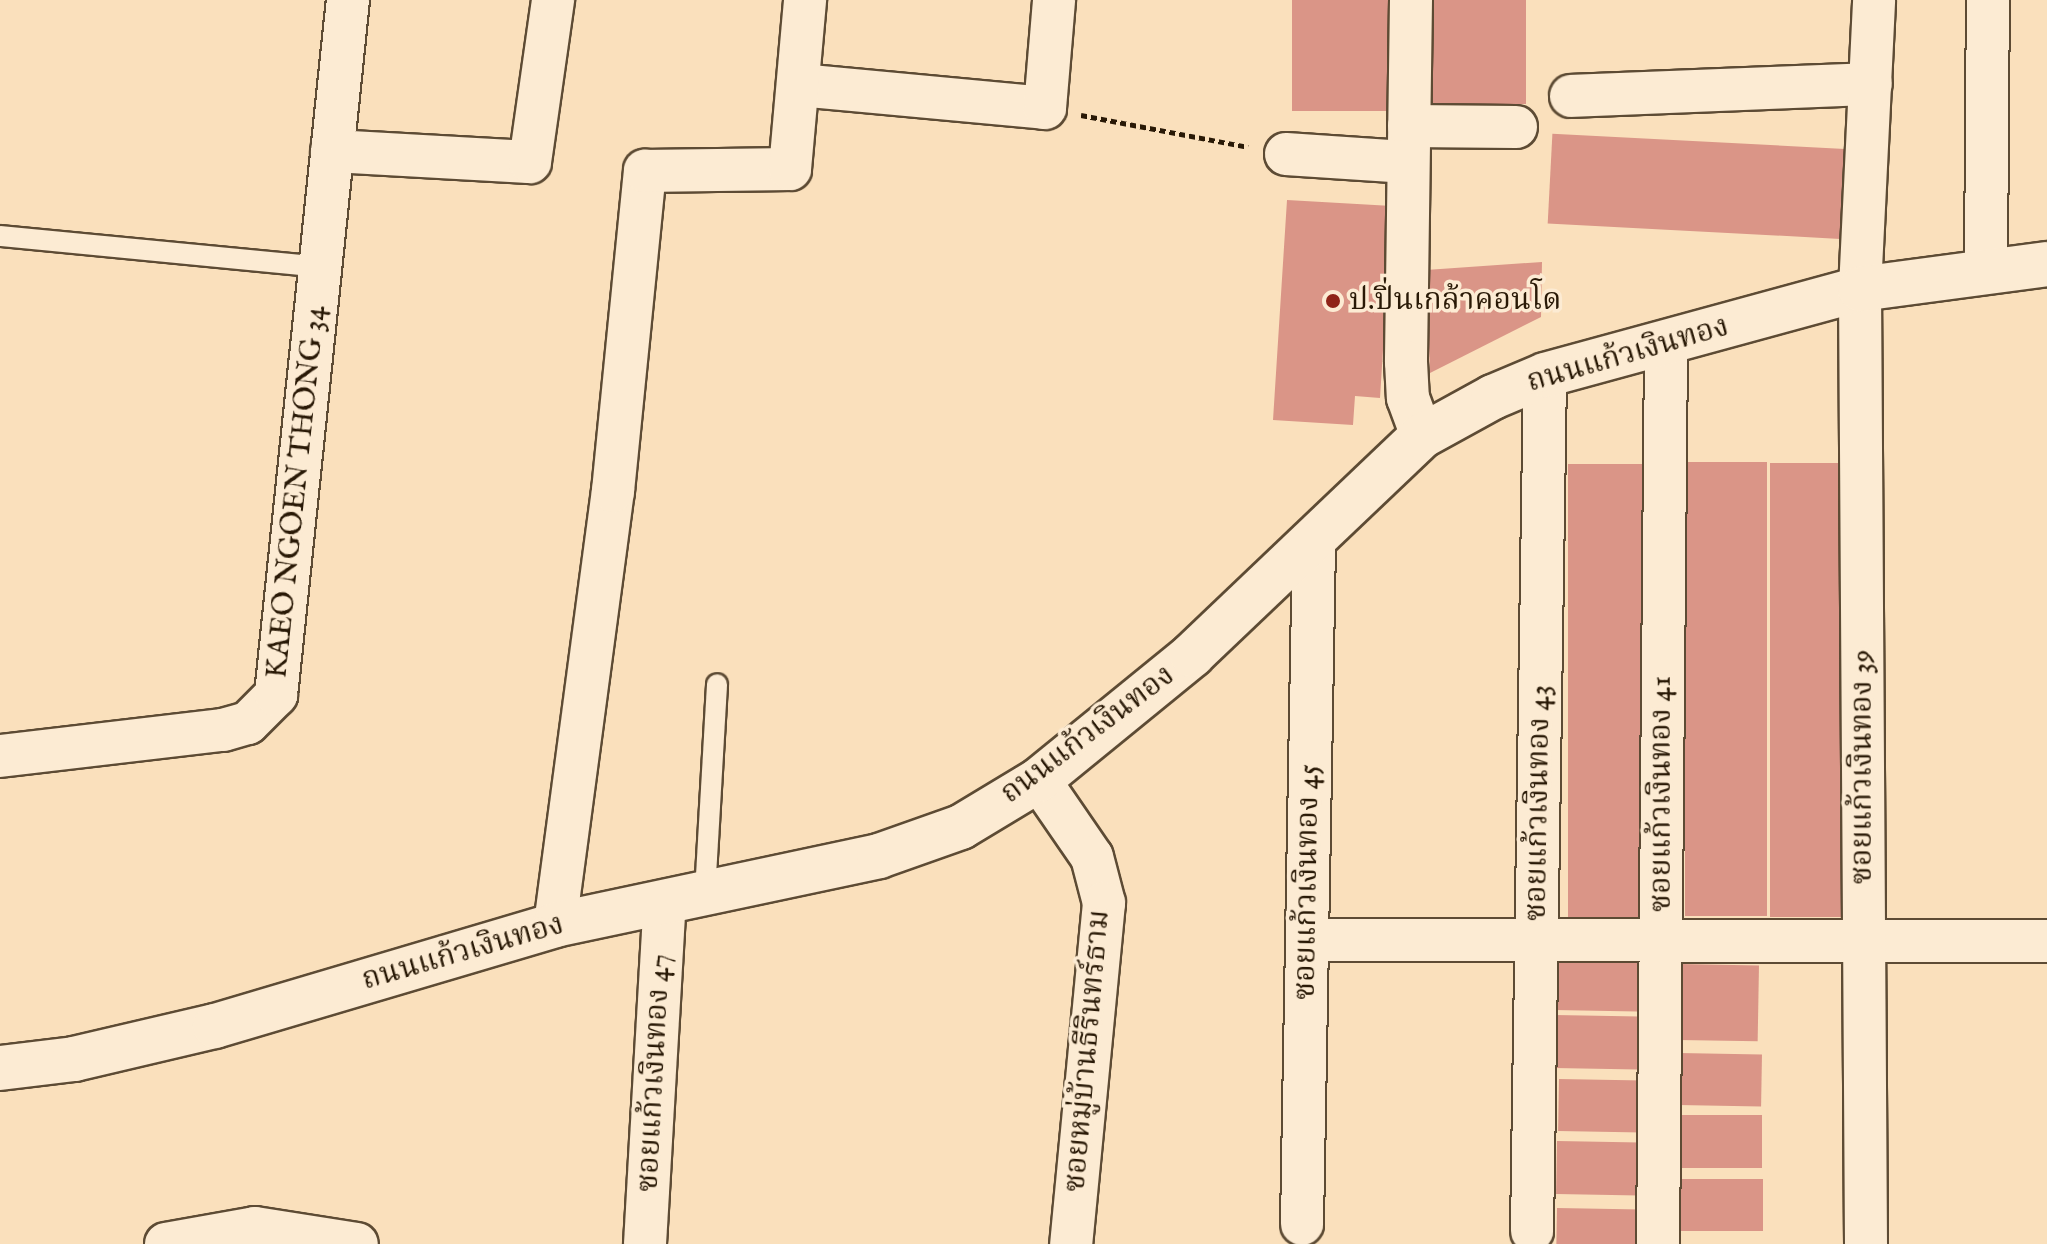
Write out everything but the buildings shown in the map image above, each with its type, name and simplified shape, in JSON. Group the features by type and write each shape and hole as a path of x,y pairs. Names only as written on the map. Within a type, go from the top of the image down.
{"street":[{"name":"KAEO NGOEN THONG 34","path":"0,756 223,730 268,708 284,670 320,267 348,0"},
{"path":"332,151 530,162 553,0"},
{"path":"555,925 613,491 645,171 790,169 800,91 805,0"},
{"path":"800,91 810,86 1045,108 1054,0"},
{"path":"1411,0 1408,398 1422,436"},
{"name":"ซอยแก้วเงินทอง 39","path":"1866,1244 1860,289 1874,0"},
{"path":"1986,268 1988,0"},
{"path":"1571,96 1871,84"},
{"path":"1286,154 1409,144 1516,127"},
{"name":"ถนนแก้วเงินทอง","path":"0,1068 74,1059 215,1026 555,925 879,856 961,827 1039,780 1192,655 1422,436 1545,375 1860,289 1986,268 2047,264"},
{"name":"ซอยแก้วเงินทอง 41","path":"1658,1244 1666,343"},
{"name":"ซอยแก้วเงินทอง 43","path":"1532,1231 1545,375"},
{"name":"ซอยแก้วเงินทอง 45","path":"1302,1224 1314,540"},
{"name":"ซอยหมู่บ้านธีรินทร์ธาม","path":"1039,780 1092,857 1104,903 1071,1244"},
{"name":"ซอยแก้วเงินทอง 47","path":"645,1244 685,898"},
{"path":"1307,940 2047,941"},
{"path":"166,1244 255,1228 357,1244"}],"lane":[{"path":"0,236 320,267"},
{"path":"685,898 717,684"}],"path":[{"path":"1045,108 1286,154"}],"place":[{"name":"ป.ปิ่นเกล้าคอนโด","path":"1333,301"}]}
